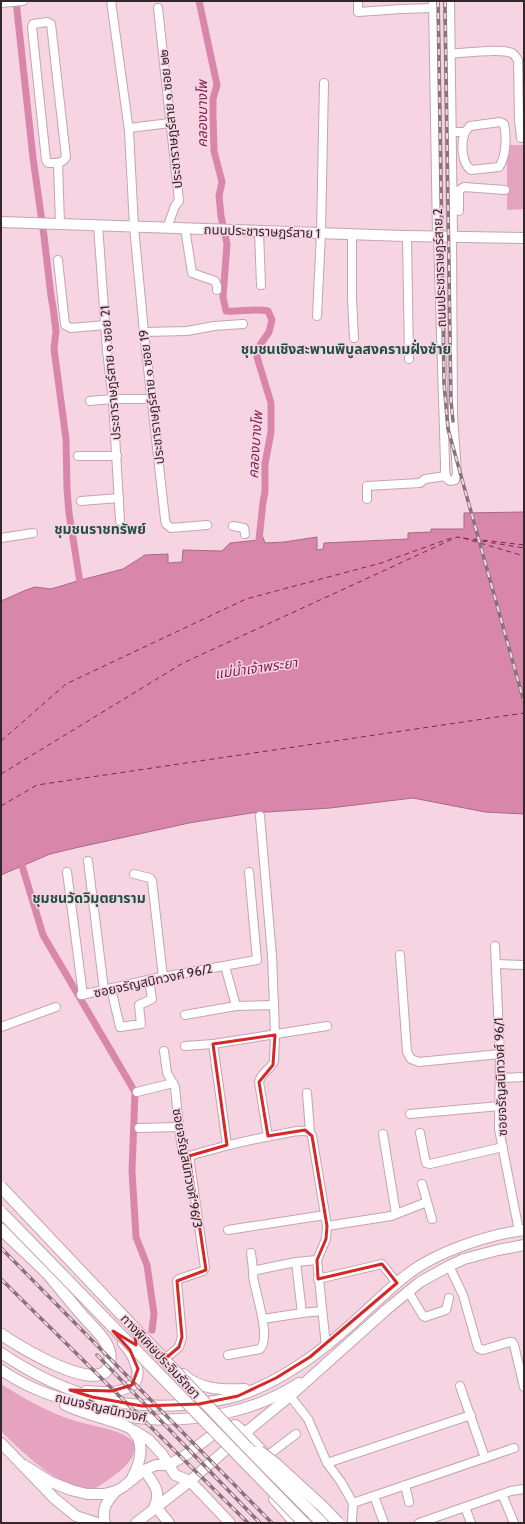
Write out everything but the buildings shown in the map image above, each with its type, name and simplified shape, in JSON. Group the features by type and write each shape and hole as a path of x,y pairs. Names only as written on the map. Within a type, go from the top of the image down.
{"highway":[{"name":"ทางพิเศษประจิมรัถยา","path":"1,1189 248,1440 322,1523"},
{"name":"ทางพิเศษประจิมรัถยา","path":"1,1212 304,1523"},
{"path":"1,1228 47,1273 106,1343 111,1358 105,1373 96,1376 71,1371 42,1359 1,1334"},
{"path":"248,1440 254,1448 276,1464 324,1508 338,1523"}],"main road":[{"path":"434,5 449,5"},
{"name":"ถนนประชาราษฎร์สาย 2","path":"434,5 438,237"},
{"name":"ถนนประชาราษฎร์สาย 2","path":"449,5 450,132 454,192 452,237"},
{"name":"ถนนประชาราษฎร์สาย 1","path":"1,222 438,237 524,238"},
{"name":"ถนนจรัญสนิทวงศ์","path":"1,1189 33,1218 166,1358 190,1380 221,1390 255,1388"},
{"name":"ถนนจรัญสนิทวงศ์","path":"1,1212 18,1234 130,1350 138,1369 136,1379 132,1385 120,1390 70,1390"},
{"name":"ถนนจรัญสนิทวงศ์","path":"1,1353 31,1371 70,1390 92,1398 142,1406 199,1404 238,1396 294,1368 326,1346 397,1283 423,1264 466,1244 521,1231"},
{"name":"ถนนจรัญสนิทวงศ์","path":"136,1523 190,1481 220,1454 248,1440 256,1424 420,1282 449,1266 483,1254 524,1246"},
{"path":"113,1331 125,1338 133,1338 135,1332 134,1324"},
{"name":"ถนนจรัญสนิทวงศ์","path":"1,1370 33,1390 50,1396 146,1419 179,1419 225,1413 247,1408 295,1385 317,1371"},
{"path":"50,1396 72,1408 119,1423 149,1440 162,1454 175,1475 190,1481 230,1523"},
{"path":"105,1523 103,1514 104,1508 116,1491 144,1470 156,1465 168,1465 183,1457 202,1441 235,1425 248,1440 267,1456 332,1523"},
{"path":"130,1482 141,1456 139,1440 131,1429"},
{"path":"1,1443 24,1465 55,1499 76,1516 97,1523"},
{"path":"220,1454 227,1454 236,1458 295,1523"},
{"path":"24,1465 51,1482 71,1490 94,1494 116,1491"},
{"path":"144,1470 157,1490 157,1500 154,1510 169,1523"},
{"path":"274,1500 292,1481"}],"street":[{"path":"1,3 17,1"},
{"name":"ประชาราษฎร์สาย ๑ ซอย 19","path":"111,1 129,128 134,227 151,399 166,524 171,528 207,525"},
{"path":"358,1 358,12 434,5"},
{"name":"ประชาราษฎร์สาย ๑ ซอย ๒๒","path":"158,8 179,201 175,206 167,228"},
{"path":"48,22 51,24 66,157 63,162 58,163 48,163 46,160 32,27 33,24 48,22"},
{"path":"449,54 508,52 514,54 518,60 521,76 522,138"},
{"path":"317,316 321,233 324,83"},
{"path":"500,122 504,124 504,154 499,167 471,170 467,168 465,164 463,145 465,132 470,126 500,122"},
{"path":"129,128 170,123"},
{"path":"450,132 465,132"},
{"path":"58,163 60,224"},
{"path":"459,211 454,192 461,188 468,187 505,190"},
{"name":"ประชาราษฎร์สาย ๑ ซอย 21","path":"98,225 105,325 113,399 120,521"},
{"path":"185,228 192,273 215,281 217,290"},
{"path":"259,231 261,285"},
{"path":"352,234 352,298 354,338"},
{"path":"407,236 409,360"},
{"name":"ถนนประชาราษฎร์สาย 2","path":"438,237 446,476 447,480 452,481 456,477 457,473 453,416 452,237"},
{"path":"58,260 65,324 71,328 105,325"},
{"path":"144,332 187,331 214,326 243,324"},
{"path":"90,401 113,399 151,399"},
{"path":"78,456 117,456"},
{"path":"366,499 366,487 368,486 420,483 425,479 446,476"},
{"path":"81,501 119,498"},
{"path":"233,526 244,528 245,534"},
{"path":"1,538 33,532"},
{"path":"260,816 272,956 275,1035 273,1065 260,1076 259,1082 268,1137"},
{"path":"88,860 104,990"},
{"name":"ซอยจรัญสนิทวงศ์ 96/2","path":"67,872 82,995 163,977 225,966 236,1006"},
{"path":"225,966 257,960 249,872"},
{"path":"134,874 150,878 152,881 163,977"},
{"name":"ซอยจรัญสนิทวงศ์ 96/1","path":"495,946 500,1054 499,1129 521,1231"},
{"path":"400,955 407,1052 411,1059 419,1062 500,1054"},
{"path":"496,964 524,965"},
{"path":"113,997 120,1027 141,1024 139,1005 152,999 149,980"},
{"path":"185,1015 236,1006 274,1005"},
{"path":"1,1027 56,1007"},
{"path":"185,1046 213,1044 327,1026"},
{"path":"213,1044 227,1145"},
{"name":"ซอยจรัญสนิทวงศ์ 96/3","path":"164,1051 166,1072 175,1087 179,1127 184,1154 189,1156 205,1268 203,1271 177,1281 182,1337 179,1347 166,1358"},
{"path":"500,1078 524,1077"},
{"path":"137,1092 173,1083"},
{"path":"307,1093 310,1132 327,1226 326,1239 317,1260 326,1346"},
{"path":"410,1114 500,1106"},
{"path":"139,1128 179,1127"},
{"path":"189,1156 227,1145 304,1130 310,1132"},
{"path":"383,1134 396,1214"},
{"path":"420,1134 426,1163 430,1164 503,1147"},
{"path":"422,1184 432,1219"},
{"path":"327,1226 391,1216 427,1202"},
{"path":"228,1230 325,1215"},
{"path":"228,1356 260,1348 262,1346 263,1319 253,1274 251,1253"},
{"path":"254,1272 257,1270 296,1262 317,1260"},
{"path":"296,1262 302,1313"},
{"path":"318,1279 382,1264 397,1283"},
{"path":"449,1266 462,1295 478,1348 483,1350 512,1342 524,1387"},
{"path":"408,1291 425,1317 446,1310 449,1298"},
{"path":"263,1319 322,1311"},
{"path":"460,1386 485,1458"},
{"path":"290,1396 308,1419 327,1463 341,1482 353,1503 352,1521"},
{"path":"327,1463 471,1415"},
{"path":"267,1456 296,1434"},
{"path":"353,1503 514,1448"},
{"path":"405,1485 410,1502"},
{"path":"419,1523 431,1521 502,1494 524,1489"},
{"path":"502,1494 514,1523"},
{"path":"374,1496 384,1523"},
{"path":"465,1507 471,1523"}],"highlighted area":[{"path":"275,1035 273,1065 259,1082 268,1136 305,1130 312,1136 327,1226 326,1239 317,1260 318,1279 382,1264 397,1283 310,1357 276,1378 238,1396 199,1404 142,1406 92,1397 70,1390 112,1391 132,1385 138,1369 130,1350 113,1331 136,1345 134,1324 166,1358 179,1347 182,1337 177,1281 206,1270 189,1156 227,1145 213,1044"}],"shaded area":[{"path":"507,145 524,145 524,209 507,210"},
{"path":"1,1384 53,1413 127,1436 134,1444 132,1458 120,1471 91,1491 63,1482 34,1462 1,1431"}],"water":[{"name":"แม่น้ำเจ้าพระยา","path":"524,512 524,814 485,812 413,798 330,808 251,813 189,823 50,854 1,875 1,601 35,587 51,589 123,569 145,555 168,554 168,563 182,562 183,550 222,551 230,543 259,540 262,535 265,543 317,537 317,550 323,549 324,543 408,539 408,533 431,532 431,529 464,529 464,513"}],"waterway":[{"path":"16,1 33,158 56,331 54,349 66,439 69,513 81,589"},
{"name":"คลองบางโพ","path":"199,1 217,85 213,99 214,151 222,182 219,196 221,216 227,244 223,297 226,311 268,311 272,320 269,332 260,345 257,357 271,403 271,432 265,464 265,492 259,540 260,549"},
{"path":"20,859 43,935 135,1092 132,1171 136,1237 147,1265 154,1314 152,1330"}],"ferry route":[{"path":"1,774 183,663 457,537 524,548"},
{"path":"1,741 66,684 246,599 381,563 451,538"},
{"path":"463,538 524,556"},
{"path":"474,539 524,545"},
{"path":"1,806 37,785 524,713"}],"railway":[{"path":"438,1 444,383 448,429 524,702"},
{"path":"445,1 451,401 453,421"},
{"path":"1,1248 272,1523"},
{"path":"1,1279 248,1523"},
{"path":"97,1355 260,1523"}],"district":[{"name":"ชุมชนเชิงสะพานพิบูลสงครามฝั่งซ้าย","path":"346,349"},
{"name":"ชุมชนราชทรัพย์","path":"100,529"},
{"name":"ชุมชนวัดวิมุตยาราม","path":"89,898"}]}
